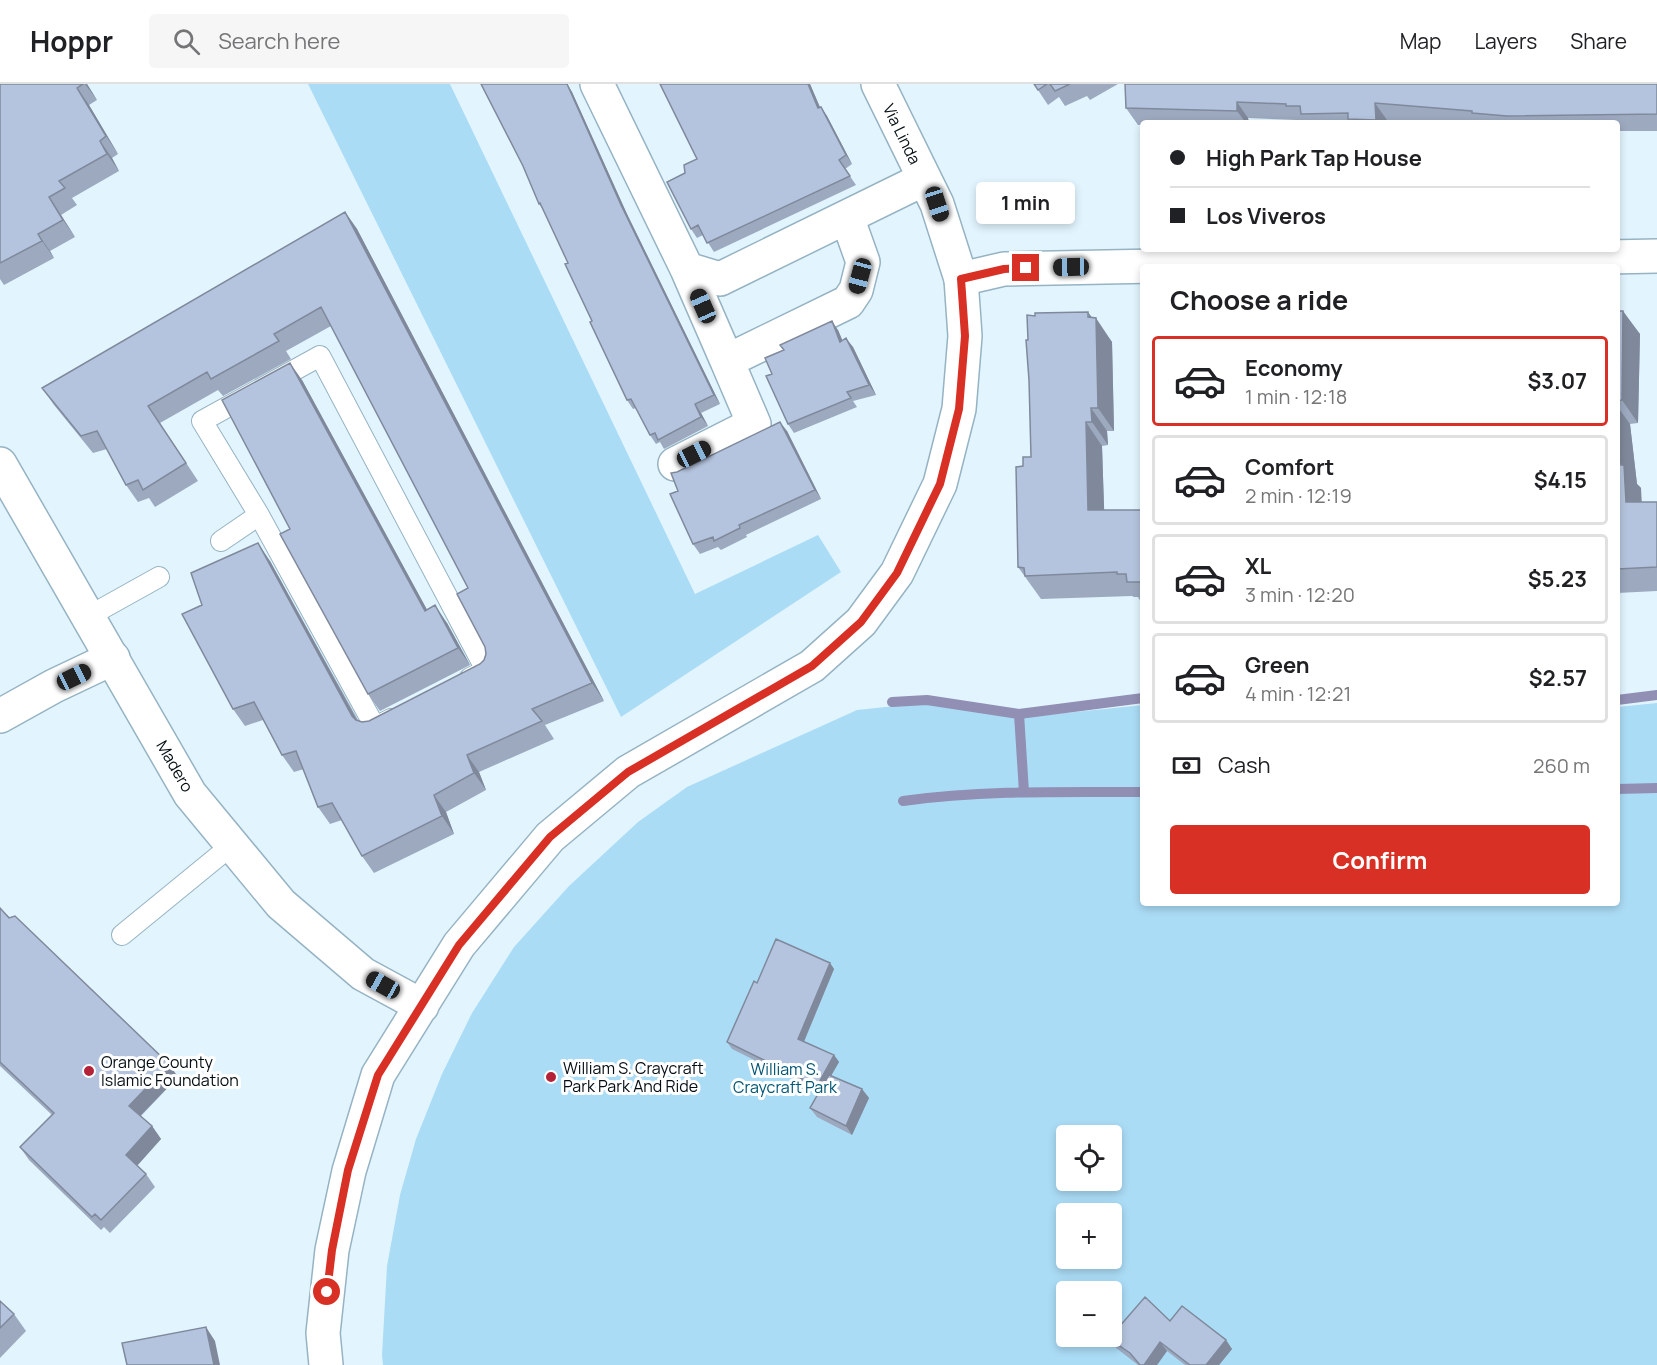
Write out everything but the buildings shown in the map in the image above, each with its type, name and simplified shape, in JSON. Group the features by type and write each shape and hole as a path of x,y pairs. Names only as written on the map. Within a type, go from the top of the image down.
{"street":[{"path":"597,84 687,269 754,424 675,464"},
{"name":"Via Linda","path":"326,1365 323,1333 332,1250 348,1170 378,1075 459,945 550,837 628,772 812,666 861,622 897,573 940,484 959,409 965,336 961,279 937,204 878,84"},
{"path":"687,269 720,279 924,178"},
{"path":"728,361 848,303 856,290 863,262 848,217"},
{"path":"1279,264 1657,256"},
{"path":"961,279 1004,269 1140,267"},
{"name":"Madero","path":"0,464 190,794 280,904 363,974 422,1006"},
{"path":"0,716 54,686 113,658"}],"lane":[{"path":"405,712 375,727 259,514 202,421 320,356 486,670 456,686"},
{"path":"221,541 259,514"},
{"path":"89,616 159,577"},
{"path":"122,935 232,845"}],"green space":[{"path":"308,84 450,84 695,594 818,535 841,572 621,717"},
{"name":"William S. Craycraft Park","path":"924,703 1017,718 1140,705 1140,906 1620,906 1620,707 1657,703 1657,1365 383,1365 387,1266 400,1195 416,1139 442,1074 472,1013 514,947 569,886 638,822 687,787 857,710"}],"waterway":[{"path":"1620,700 1657,695"},
{"path":"1024,792 1019,714 1140,698"},
{"path":"892,702 927,700 1019,714"},
{"path":"1620,789 1657,788"},
{"path":"903,801 993,793 1140,792"}],"place":[{"name":"Orange County Islamic Foundation","path":"89,1071"},
{"name":"William S. Craycraft Park Park And Ride","path":"551,1077"}],"route":[{"path":"327,1292 332,1250 348,1170 378,1075 459,945 550,837 628,772 812,666 861,622 897,573 940,484 959,409 965,336 961,279 1004,269 1026,268"}]}
